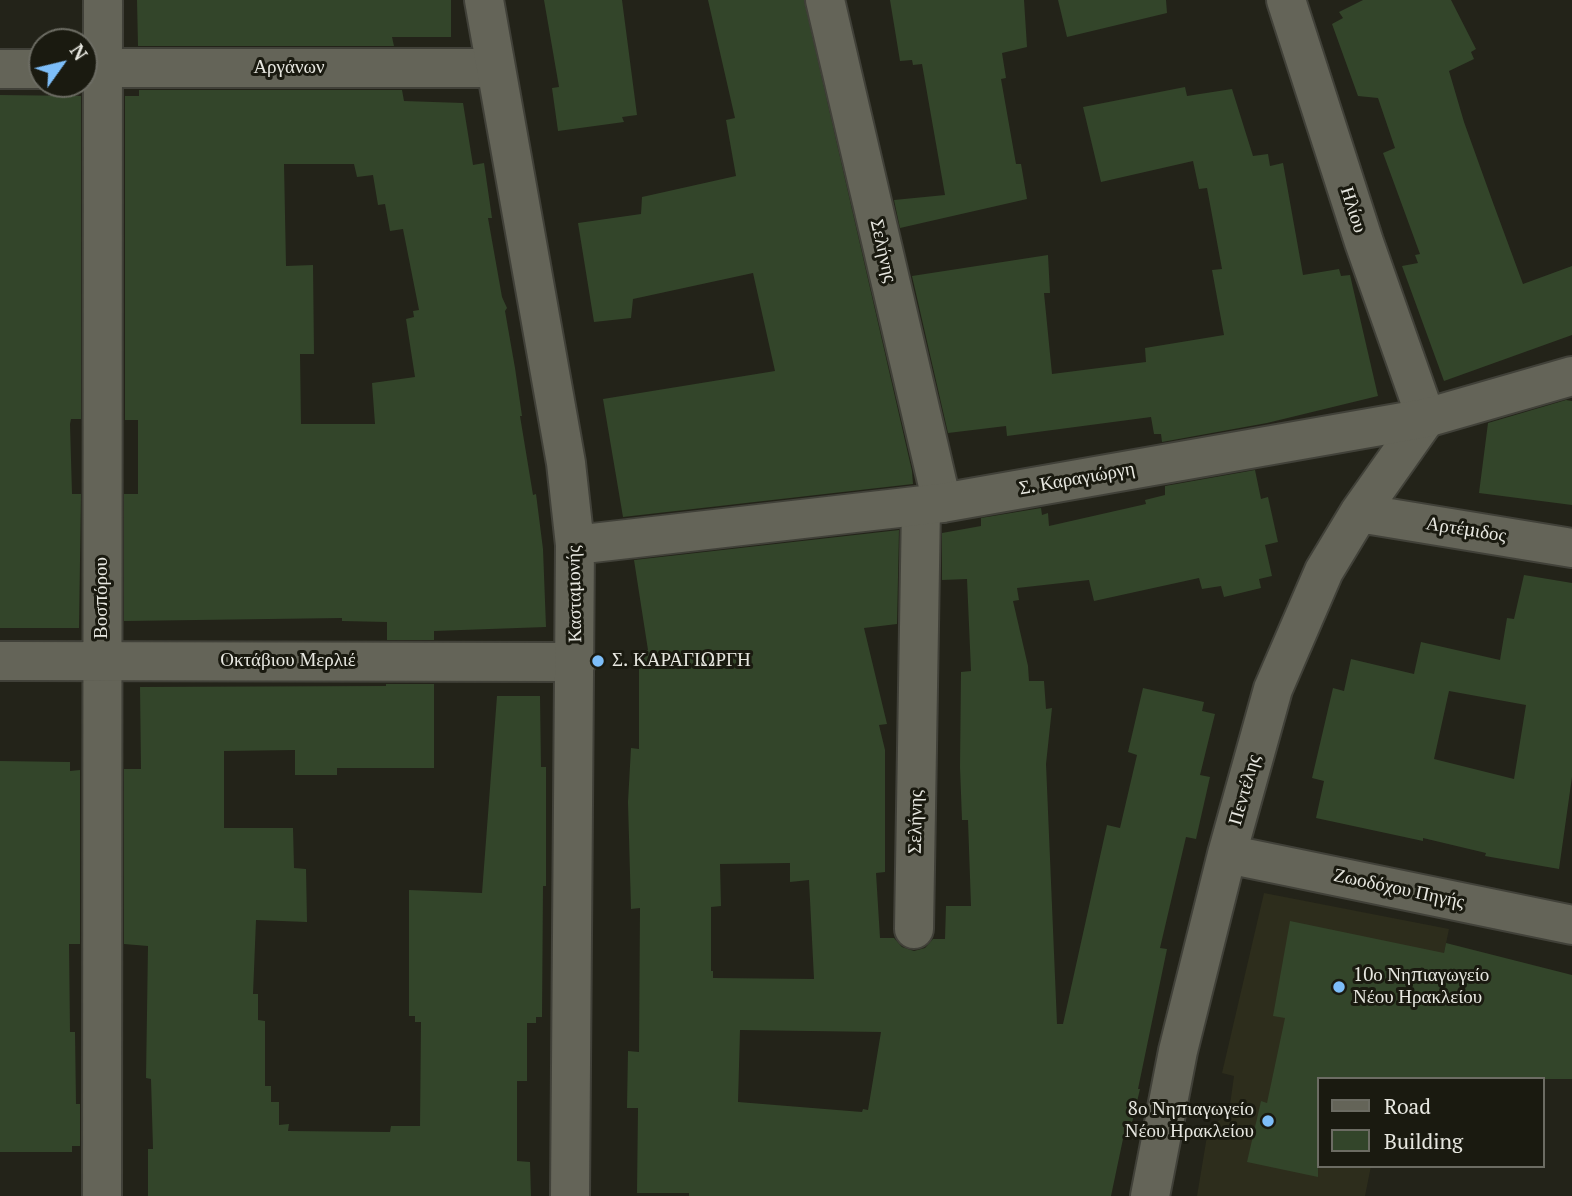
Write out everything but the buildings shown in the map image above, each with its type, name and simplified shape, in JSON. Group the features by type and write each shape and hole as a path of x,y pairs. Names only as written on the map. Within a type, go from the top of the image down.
{"street":[{"name":"Βοσπόρου","path":"98,34 103,0"},
{"name":"Κασταμονής","path":"484,0 566,463 575,545 570,1196"},
{"name":"Σελήνης","path":"825,0 932,504 914,929"},
{"name":"Ηλίου","path":"1289,1 1364,242 1426,418"},
{"path":"0,69 28,68"},
{"name":"Αργάνων","path":"98,68 495,68"},
{"name":"Βοσπόρου","path":"93,98 102,662 102,1196"},
{"name":"Σ. Καραγιώργη","path":"575,545 932,504 1426,418 1572,376"},
{"name":"Πεντέλης","path":"1150,1196 1178,1051 1227,854 1273,689 1324,571 1359,513 1426,418"},
{"name":"Αρτέμιδος","path":"1359,513 1572,548"},
{"name":"Οκτάβιου Μερλιέ","path":"0,661 576,662"},
{"name":"Ζωοδόχου Πηγής","path":"1227,854 1572,925"}],"shaded area":[{"name":"10ο Νηπιαγωγείο Νέου Ηρακλείου","path":"1264,893 1449,929 1423,1053 1326,1077 1316,1077 1316,1168 1371,1168 1365,1196 1197,1196 1208,1130 1229,1112 1234,1076 1222,1073"}],"place":[{"name":"Σ. ΚΑΡΑΓΙΩΡΓΗ","path":"598,661"},
{"name":"10ο Νηπιαγωγείο Νέου Ηρακλείου","path":"1339,987"},
{"name":"8ο Νηπιαγωγείο Νέου Ηρακλείου","path":"1268,1121"}]}
